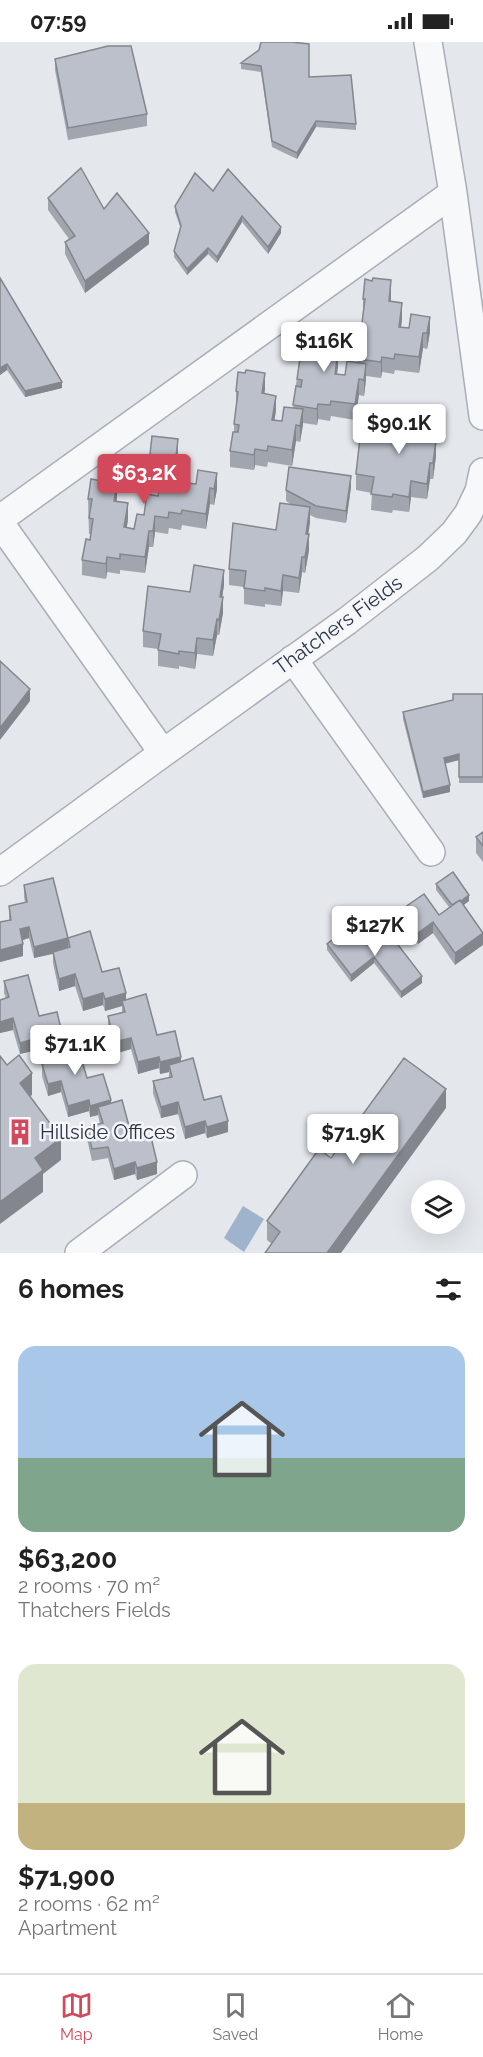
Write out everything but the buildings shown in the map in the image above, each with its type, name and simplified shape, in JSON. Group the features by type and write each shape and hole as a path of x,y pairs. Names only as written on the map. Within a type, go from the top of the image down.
{"street":[{"path":"428,42 453,193 483,416"},
{"path":"163,753 0,521 453,193"},
{"name":"Thatchers Fields","path":"0,872 347,621 419,565 454,533 468,514 479,491 483,472"},
{"path":"293,660 431,852"},
{"path":"79,1253 183,1175"}],"water":[{"path":"243,1206 264,1219 244,1252 224,1238"}],"place":[{"name":"Hillside Offices","path":"20,1132"}]}
